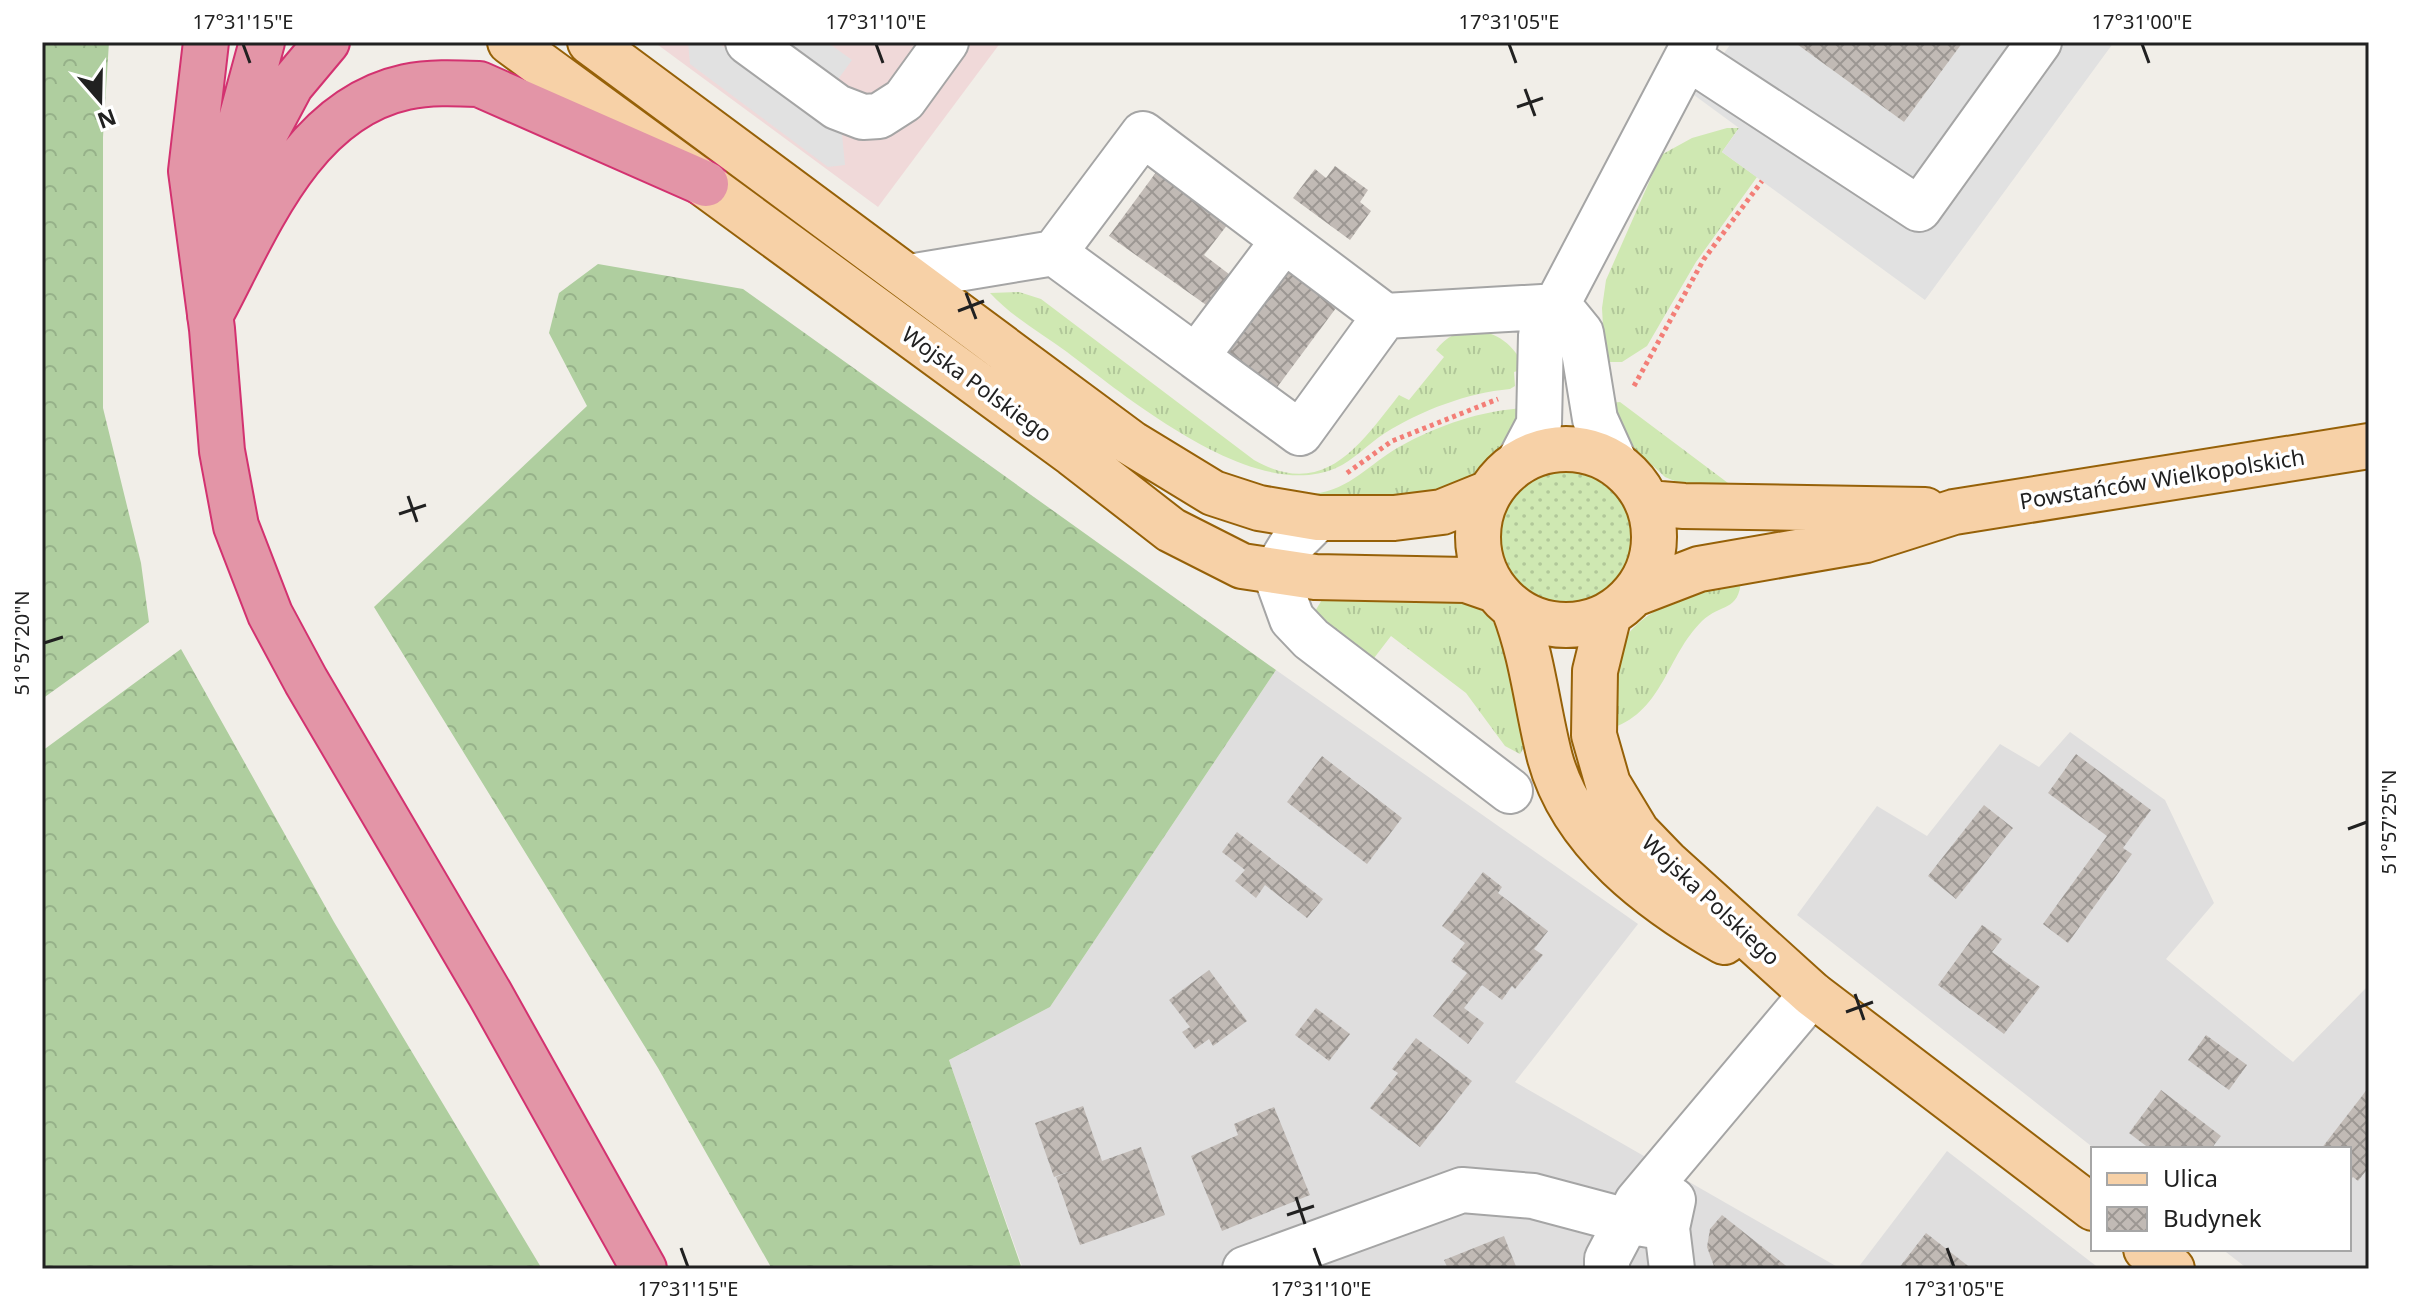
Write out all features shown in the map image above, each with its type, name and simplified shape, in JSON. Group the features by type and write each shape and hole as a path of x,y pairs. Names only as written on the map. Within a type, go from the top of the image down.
{"highway":[{"path":"206,42 191,171 210,316 222,451 236,526 270,614 644,1269"},
{"path":"210,316 233,149 262,42"},
{"path":"226,207 291,85 327,42"},
{"path":"210,316 281,184 321,133 363,104 403,87 439,83 479,84 706,184"}],"main road":[{"name":"Wojska Polskiego","path":"510,42 1171,530 1242,566 1315,577 1466,580 1505,600 1529,649 1551,762 1586,830 1602,850 1665,903 1703,930 1812,994"},
{"name":"Wojska Polskiego","path":"590,42 1165,466 1213,493 1259,508 1318,518 1394,518 1442,512 1489,493"},
{"name":"Powstańców Wielkopolskich","path":"1622,604 1699,569 1866,540 1954,512 2369,446"},
{"path":"1567,448 1592,452 1615,463 1635,481 1648,503 1654,526 1654,550 1647,573 1622,604 1586,623 1561,626 1536,621 1505,600 1483,568 1478,543 1480,517 1489,493 1519,462 1542,452 1567,448"},
{"name":"Powstańców Wielkopolskich","path":"1648,503 1954,512"},
{"name":"Wojska Polskiego","path":"1622,604 1595,671 1592,712 1597,751 1622,811 1666,862 1812,994 2091,1206"},
{"path":"2149,1251 2172,1269"}],"street":[{"path":"748,42 837,107 863,117 879,116 894,109 946,42"},
{"path":"1519,462 1539,424 1541,335 1559,306 1691,50 1919,209 2039,42"},
{"path":"909,277 1054,253 1143,134 1385,316 1559,306"},
{"path":"1196,357 1284,240"},
{"path":"1054,253 1300,433 1385,316"},
{"path":"1559,306 1581,333 1595,419 1615,463"},
{"path":"1318,518 1292,544 1275,572 1292,619 1311,639 1510,791"},
{"path":"1607,1269 1607,1259 1655,1239 1677,1178 1706,1117 1812,994"},
{"path":"1245,1269 1462,1190 1533,1196 1655,1239"}],"path":[{"path":"1630,394 1704,259 1762,181"}],"shaded area":[{"path":"654,42 1001,42 878,207"},
{"path":"688,42 717,42 842,134 845,165 828,167 690,64"},
{"path":"787,42 827,42 852,60 834,85 783,48"},
{"path":"1732,42 1794,42 1904,122 1963,42 2114,42 1925,300 1722,152 1739,128 1694,95"},
{"path":"1276,670 1638,924 1515,1082 1841,1269 1023,1269 949,1060 1050,1007"},
{"path":"2070,732 2165,800 2214,903 2166,959 2293,1062 2369,985 2369,1269 2248,1269 2225,1251 2351,1251 2351,1147 2092,1147 1797,915 1877,806 1927,836 2000,744 2039,767"},
{"path":"1947,1151 2100,1269 1857,1269"}],"green space":[{"path":"42,42 109,42 103,137 103,408 141,563 149,622 42,699"},
{"path":"1727,128 1739,128 1722,152 1757,177 1696,262 1647,346 1622,362 1605,362 1602,308 1606,280 1661,155 1692,138"},
{"path":"598,264 743,289 1276,670 1050,1007 949,1060 1022,1269 772,1269 658,1068 374,607 587,406 549,333 559,293"},
{"path":"1019,292 1041,299 1254,460 1279,471 1301,474 1320,470 1338,461 1370,432 1399,395 1409,400 1444,357 1436,350 1459,333 1485,332 1498,337 1518,356 1524,369 1514,372 1515,386 1510,389 1461,399 1414,417 1385,433 1336,468 1304,475 1268,472 1194,441 1158,418 1017,317 990,293"},
{"path":"1620,402 1728,483 1731,493 1703,493 1665,477 1625,440 1610,403"},
{"path":"1528,408 1507,442 1467,484 1444,496 1297,500 1259,488 1301,494 1327,491 1339,487 1399,447 1430,432 1478,415"},
{"path":"1567,471 1592,476 1614,490 1628,512 1633,537 1628,562 1614,584 1592,598 1567,603 1542,598 1520,584 1506,562 1501,537 1506,512 1520,490 1542,476"},
{"path":"1741,580 1737,597 1728,606 1709,615 1690,635 1643,708 1613,728 1613,667 1623,642 1635,627 1667,604"},
{"path":"1416,591 1465,601 1487,616 1499,631 1508,647 1518,685 1526,744 1520,754 1505,746 1466,693 1391,636 1371,662 1314,613 1323,598"},
{"path":"181,649 334,922 542,1269 42,1269 42,751"}],"building":[{"path":"1794,42 1963,42 1904,122"},
{"path":"1335,166 1368,190 1360,202 1371,211 1350,240 1293,198 1315,169 1326,178"},
{"path":"1157,171 1228,224 1204,255 1263,300 1289,267 1339,304 1255,417 1203,378 1240,329 1109,236"},
{"path":"2076,754 2151,810 2123,848 2132,854 2068,943 2043,924 2107,836 2048,793"},
{"path":"1322,756 1402,818 1367,864 1287,802"},
{"path":"1984,805 2013,828 1956,899 1928,876"},
{"path":"1237,832 1323,899 1307,918 1265,885 1256,898 1235,881 1245,870 1222,852"},
{"path":"1483,872 1502,887 1498,893 1548,931 1534,949 1543,955 1515,989 1512,986 1502,1000 1482,985 1464,1008 1484,1023 1468,1044 1433,1016 1467,973 1451,961 1465,943 1442,926"},
{"path":"1982,925 2002,939 1992,952 2040,987 2004,1034 1938,985"},
{"path":"1209,970 1247,1021 1213,1046 1209,1039 1195,1049 1182,1032 1190,1027 1169,1000"},
{"path":"1316,1008 1350,1034 1329,1061 1295,1035"},
{"path":"2206,1035 2247,1065 2229,1090 2188,1060"},
{"path":"1416,1038 1472,1081 1420,1147 1370,1108 1398,1073 1392,1069"},
{"path":"2369,1087 2369,1167 2358,1181 2353,1177 2351,1179 2351,1147 2323,1147"},
{"path":"2161,1090 2221,1136 2213,1147 2147,1147 2129,1133"},
{"path":"1083,1106 1102,1161 1141,1147 1165,1215 1080,1245 1056,1177 1074,1170 1054,1177 1035,1123"},
{"path":"1274,1107 1310,1195 1222,1231 1191,1156 1238,1135 1234,1124"},
{"path":"1722,1215 1790,1269 1715,1269 1707,1247 1710,1229"},
{"path":"1926,1233 1972,1269 1898,1269"},
{"path":"1504,1236 1517,1269 1448,1269 1444,1260"}]}
